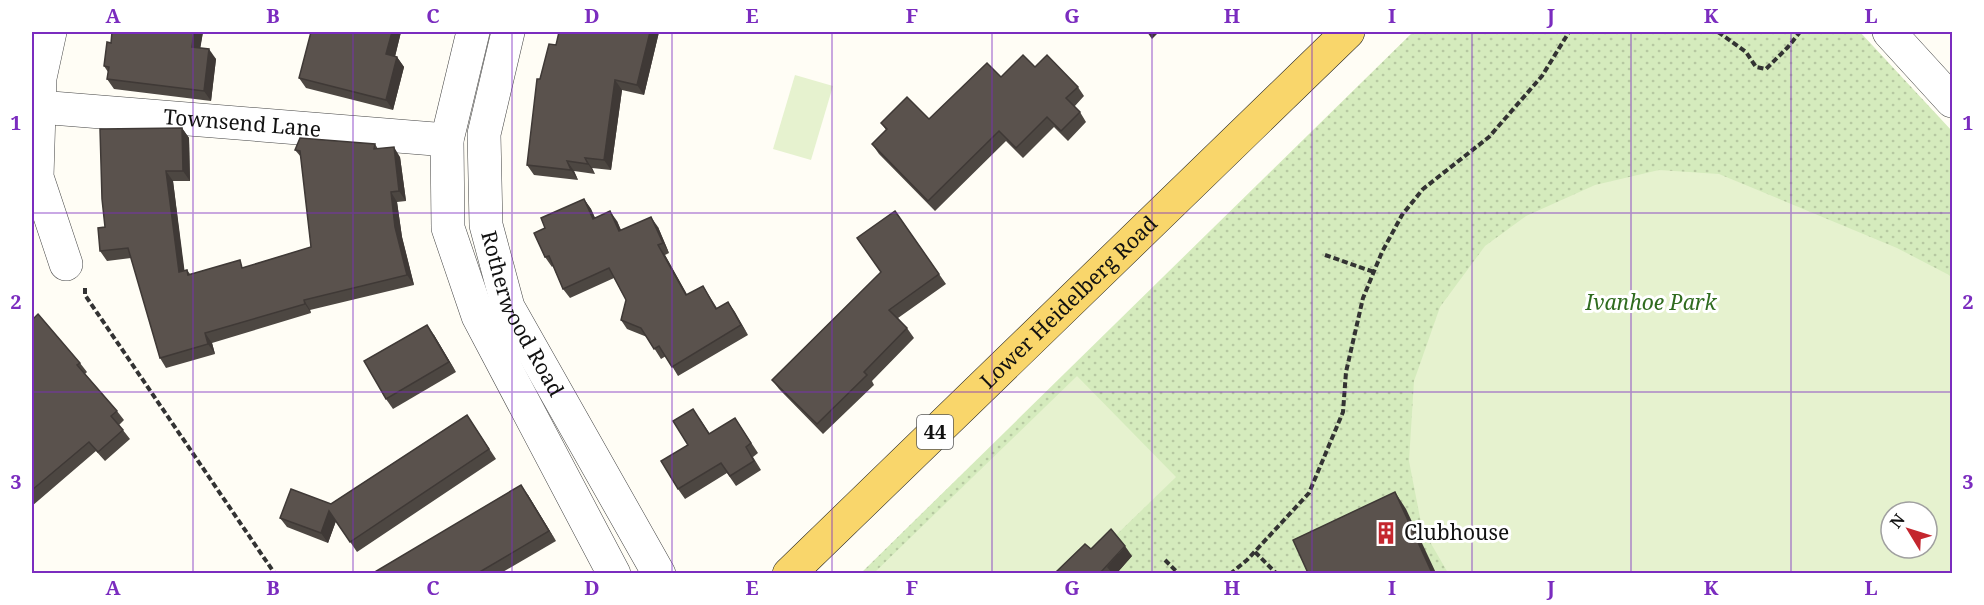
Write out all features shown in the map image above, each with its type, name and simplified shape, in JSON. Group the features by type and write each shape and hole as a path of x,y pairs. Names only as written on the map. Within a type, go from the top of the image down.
{"main road":[{"name":"Lower Heidelberg Road","path":"789,573 1348,32"}],"street":[{"path":"50,32 37,89 37,177 75,274"},
{"name":"Rotherwood Road","path":"473,32 447,140 448,228 478,316 614,573"},
{"name":"Rotherwood Road","path":"508,32 484,134 486,225 508,307 659,573"},
{"path":"1889,32 1953,100"},
{"name":"Townsend Lane","path":"37,89 447,140"}],"path":[{"path":"1230,573 1255,552 1309,493 1343,412 1346,372 1363,298 1402,215 1423,189 1489,137 1542,76 1569,32"},
{"path":"1718,32 1746,52 1756,67 1766,69 1800,32"},
{"path":"1325,255 1374,272"},
{"path":"75,274 85,295 275,573"},
{"path":"1255,552 1277,573"},
{"path":"1165,560 1179,573"}],"green space":[{"name":"Ivanhoe Park","path":"1413,32 1860,32 1952,131 1952,573 860,574"},
{"path":"795,75 833,86 811,160 773,149"},
{"path":"1659,170 1719,174 1897,248 1949,275 1952,279 1952,573 1448,573 1422,528 1409,461 1414,381 1440,307 1485,246 1526,216 1595,185"},
{"path":"1077,376 1176,477 1077,573 873,574"}],"building":[{"path":"112,32 194,32 192,47 209,49 204,91 107,79 109,67 104,66 107,42 111,43"},
{"path":"311,32 392,32 386,54 397,57 386,100 299,78"},
{"path":"559,32 650,32 637,85 615,80 604,160 585,158 588,164 567,161 571,170 527,165 537,79 540,79 549,44 556,45"},
{"path":"1023,55 1035,67 1047,55 1078,87 1066,98 1080,112 1061,131 1047,117 1016,148 999,131 928,201 872,144 887,129 881,123 907,97 929,119 987,63 1001,77"},
{"path":"182,128 183,171 166,171 179,272 187,270 188,275 240,260 242,268 311,247 300,151 295,150 300,138 375,144 374,149 394,147 399,191 391,192 395,227 407,275 304,300 305,304 205,333 208,344 160,358 128,248 100,251 98,228 105,227 100,129"},
{"path":"584,199 593,219 610,211 619,231 651,217 663,243 658,245 686,295 703,286 716,309 728,302 741,325 672,367 659,346 654,349 641,328 621,320 626,300 609,268 563,289 549,256 545,257 534,233 545,228 541,218"},
{"path":"895,211 939,274 889,310 907,328 864,372 867,375 817,424 772,380 881,272 857,238"},
{"path":"38,314 80,363 77,365 117,411 111,416 123,430 98,452 89,442 32,490 32,320"},
{"path":"427,325 449,362 386,399 364,361"},
{"path":"693,409 709,434 735,418 751,443 746,447 754,461 730,476 721,463 678,489 661,461 688,445 673,421"},
{"path":"467,415 489,449 350,542 329,511 321,533 280,518 291,489 331,504"},
{"path":"521,485 549,531 478,573 373,573"},
{"name":"Clubhouse","path":"1395,492 1432,573 1308,573 1293,540"},
{"path":"1111,529 1125,546 1100,573 1056,572 1085,544 1091,549"}],"place":[{"name":"Clubhouse","path":"1386,533"}]}
